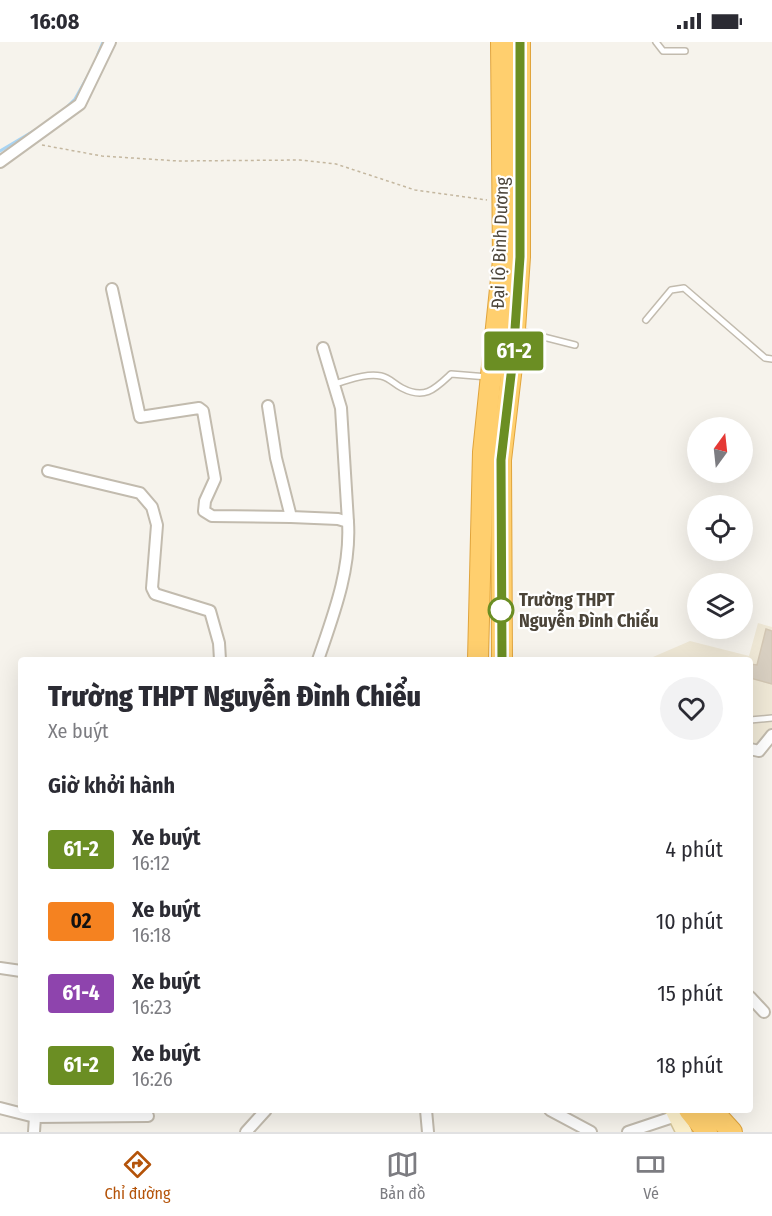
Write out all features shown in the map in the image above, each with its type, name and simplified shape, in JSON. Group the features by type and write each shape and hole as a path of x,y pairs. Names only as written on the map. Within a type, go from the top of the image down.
{"highway":[{"name":"Đại lộ Bình Dương","path":"478,657 483,452 502,260 501,42"},
{"name":"Đại lộ Bình Dương","path":"502,657 501,460 515,330 520,257 520,42"},
{"path":"680,1113 707,1132"},
{"path":"715,1113 732,1132"}],"main road":[{"path":"679,1113 684,1132"}],"street":[{"path":"0,162 80,104 110,42"},
{"path":"112,289 140,417 199,408 203,411 215,479 205,501 204,511 212,516 338,519 348,522"},
{"path":"319,657 343,578 348,522 341,408 323,348"},
{"path":"268,406 276,458 291,518"},
{"path":"48,471 97,481 142,494 156,514 156,552 152,588 154,594 210,611 219,643 220,657"},
{"path":"753,750 759,751 772,735"},
{"path":"0,968 18,968"},
{"path":"753,1000 764,1012"},
{"path":"0,1108 18,1113"},
{"path":"19,1113 35,1117 102,1113 148,1116"},
{"path":"246,1132 263,1113"},
{"path":"426,1113 428,1132"},
{"path":"555,1113 579,1129 591,1132"},
{"path":"628,1132 676,1113"},
{"path":"34,1132 35,1117"}],"lane":[{"path":"656,42 663,51 685,51"},
{"path":"646,320 670,290 684,288 765,358 772,359"},
{"path":"515,330 575,345"},
{"path":"334,384 379,375 390,378 410,391 423,392 433,391 451,374 492,377"},
{"path":"753,720 772,718"}],"path":[{"path":"25,142 102,156 178,161 300,160 336,164 415,190 502,202"}],"shaded area":[{"path":"758,623 772,627 772,728 757,746 753,744 753,657 653,657 690,641 749,656"}],"building":[{"path":"766,629 772,631 772,684 753,679 753,664 757,665"}],"waterway":[{"path":"98,54 103,42"},
{"path":"64,110 75,99 89,74"},
{"path":"0,151 37,129"}],"bus line":[{"name":"61-2","path":"502,657 501,460 513,358 520,257 520,42"}],"place":[{"name":"Trường THPT Nguyễn Đình Chiểu","path":"501,610"}]}
